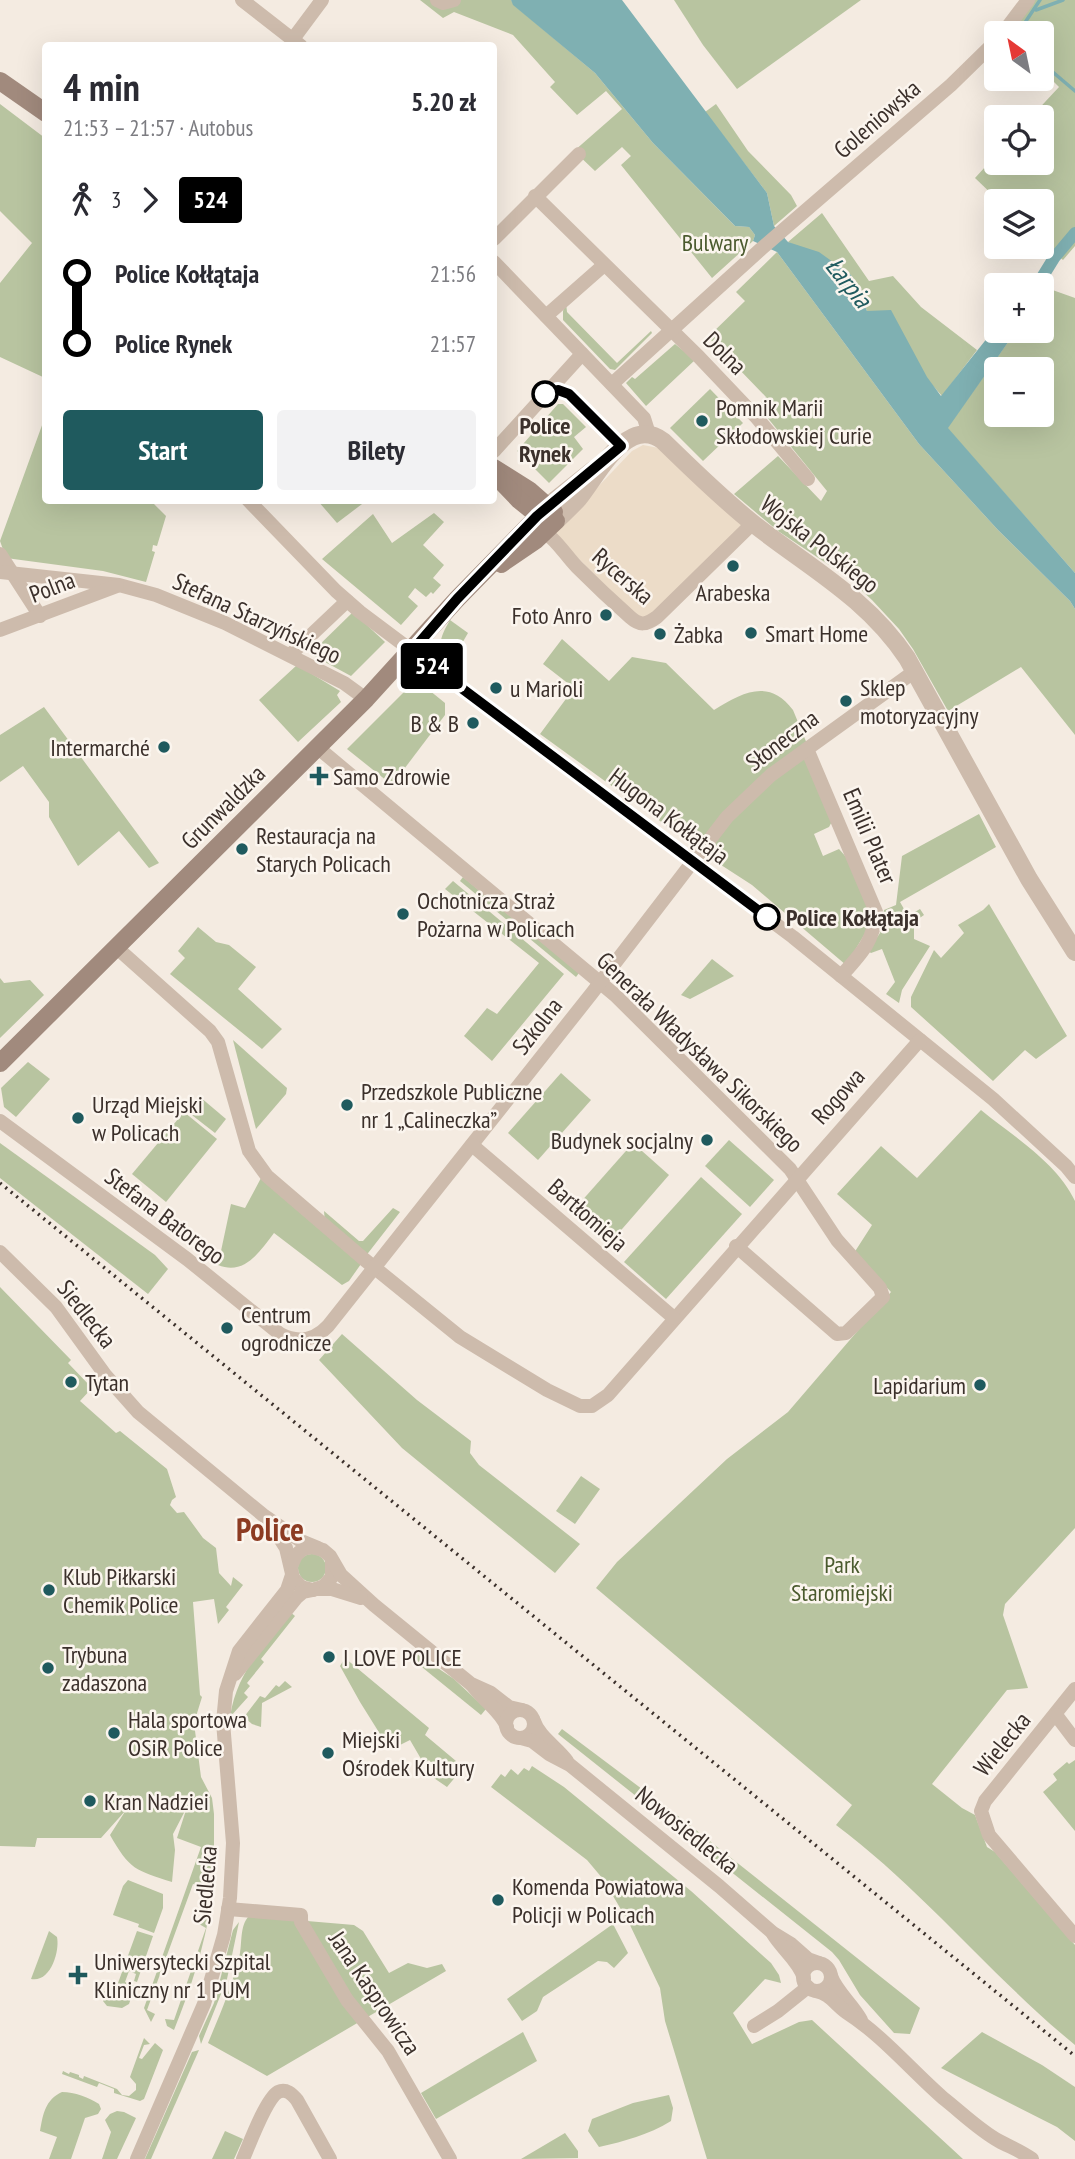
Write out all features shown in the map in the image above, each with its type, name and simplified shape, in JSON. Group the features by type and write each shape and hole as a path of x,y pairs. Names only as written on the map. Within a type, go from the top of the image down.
{"main road":[{"path":"0,81 42,110"},
{"path":"497,474 547,519"},
{"name":"Grunwaldzka","path":"0,1063 366,699 521,532 547,519"},
{"name":"Grunwaldzka","path":"477,580 547,519"}],"street":[{"path":"242,0 297,42 322,0"},
{"path":"438,0 443,3 454,0"},
{"path":"1012,21 1028,0"},
{"name":"Goleniowska","path":"670,330 951,85 984,53"},
{"path":"497,236 579,154"},
{"name":"Dolna","path":"535,196 699,357 757,418 808,479"},
{"name":"Wojska Polskiego","path":"497,265 644,418 649,434 661,439 753,523 858,601 890,635 915,671 1029,879 1075,952"},
{"path":"546,316 604,265"},
{"path":"612,384 670,330"},
{"path":"497,448 582,354"},
{"name":"Grunwaldzka","path":"547,519 576,501 612,455 630,438 649,434"},
{"name":"Hugona Kołłątaja","path":"252,504 347,601 841,975 993,1099 1072,1172"},
{"name":"Rycerska","path":"547,519 638,624 657,617 753,523"},
{"path":"0,554 7,573 40,616"},
{"name":"Stefana Starzyńskiego","path":"7,573 119,585 193,609 344,683 366,699"},
{"name":"Polna","path":"0,630 119,585"},
{"path":"290,656 347,601"},
{"name":"Słoneczna","path":"694,862 727,817 771,775 915,671"},
{"name":"Generała Władysława Sikorskiego","path":"317,747 600,982 725,1102 790,1168 837,1240 883,1293 879,1303 842,1335 837,1334 736,1246"},
{"name":"Emilii Plater","path":"807,749 876,912 872,936 841,975"},
{"name":"Szkolna","path":"304,1340 318,1336 327,1328 694,862"},
{"path":"117,948 210,1031 218,1042 249,1151 259,1167 375,1268"},
{"name":"Rogowa","path":"375,1268 460,1338 482,1352 568,1401 580,1406 592,1406 608,1395 736,1246 920,1040"},
{"name":"Stefana Batorego","path":"0,1121 187,1259 278,1332 290,1339 304,1340"},
{"name":"Bartłomieja","path":"472,1145 674,1318"},
{"name":"Siedlecka","path":"0,1252 62,1313 110,1381 138,1412 263,1515 301,1542 318,1548"},
{"name":"Siedlecka","path":"137,2159 208,1993 221,1948 228,1909 233,1832 223,1717 228,1684 240,1649 287,1590 291,1571 285,1545 263,1515"},
{"path":"228,1684 296,1598 324,1586 330,1579 332,1562 326,1552 318,1548 308,1548 300,1551 294,1558 291,1571 299,1585 314,1590"},
{"name":"Nowosiedlecka","path":"332,1562 341,1575 374,1605 471,1684 484,1701 502,1717 512,1735 532,1741 570,1765 732,1896 773,1933 793,1945 808,1959 827,1967 836,1987 851,2003 862,2021"},
{"name":"Nowosiedlecka","path":"314,1590 340,1591 374,1605"},
{"name":"Nowosiedlecka","path":"471,1684 491,1693 509,1707 531,1715 538,1730 570,1765"},
{"path":"1075,1689 1056,1715 1075,1740"},
{"path":"507,1727 511,1713 523,1710"},
{"name":"Wielecka","path":"1056,1715 985,1801 981,1811 989,1835 1075,1936"},
{"path":"520,1738 531,1733 534,1721"},
{"name":"Jana Kasprowicza","path":"228,1909 301,1915 301,1922 348,2000 388,2051 450,2159"},
{"name":"Nowosiedlecka","path":"773,1933 784,1951 800,1968 809,1985 826,1994 846,2012 862,2021 931,2087 999,2141 1014,2159"},
{"path":"809,1985 808,1967 819,1963"},
{"path":"754,2026 778,2011 809,1985 827,1987 831,1976"},
{"path":"243,2159 276,2092 285,2090 297,2100 330,2159"},
{"name":"Nowosiedlecka","path":"999,2141 1017,2148 1032,2159"}],"green space":[{"name":"Bulwary","path":"420,0 511,0 595,73 653,143 735,226 749,227 755,235 753,241 712,278 621,165 631,156 622,147 595,171 574,151 622,109 606,91 577,115 550,87 555,82 513,35 454,12 443,18"},
{"path":"674,0 861,0 737,89 703,45"},
{"path":"1023,0 1075,0 1075,246 1063,260 1054,252 1054,189 986,189 975,178 984,168 984,175 1054,175 1054,105 1042,105 1059,87 1054,82 1054,21 1011,21"},
{"path":"0,104 42,136 42,377 0,357 0,283 32,243 0,211"},
{"path":"716,104 748,151 791,195 797,206 774,226 767,193 705,112"},
{"path":"822,213 869,281 893,276 921,307 977,350 942,396 867,311 851,275 788,242"},
{"path":"777,252 919,444 1075,609 1075,735 1021,667 948,711 913,649 872,600 847,577 778,531 734,494 778,456 821,501 827,491 758,406 766,397 708,337 745,301 736,292"},
{"path":"1054,290 1075,298 1075,573 947,428 984,376 984,427 1054,427 1054,357 998,357 1007,343 1054,343"},
{"path":"566,303 567,312 617,363 651,331 652,333 615,370 610,369 563,320"},
{"path":"675,344 695,360 646,406 626,383 632,377 635,379"},
{"path":"710,389 743,423 703,461 670,428"},
{"path":"558,404 563,404 586,427 574,437 583,449 549,483 517,451"},
{"path":"42,425 42,504 154,504 166,516 157,546 153,545 152,551 155,552 146,582 103,571 6,558 0,541"},
{"path":"321,504 362,504 337,523"},
{"path":"434,513 444,522 423,545 444,565 433,578 441,585 426,597 415,588 408,597 418,606 401,625 322,559 373,514 392,543"},
{"path":"353,612 385,642 351,676 310,654"},
{"path":"450,620 468,633 450,664 442,653 441,643"},
{"path":"562,639 609,681 632,657 666,663 714,710 745,694 765,691 784,700 793,710 836,814 829,827 814,834 823,856 839,849 852,866 862,883 870,911 872,922 846,965 752,885 540,734 574,688 543,664"},
{"path":"297,665 340,691 337,695 341,702 298,742 259,700"},
{"path":"415,685 424,686 445,703 445,715 392,785 347,749 405,691"},
{"path":"44,707 159,863 149,868 119,831 78,866 49,817 49,802 23,766 0,782 0,735"},
{"path":"979,814 996,847 900,902 908,916 920,909 924,915 914,922 914,939 930,946 902,990 899,1003 886,994 895,982 882,949 871,953 868,951 880,933 884,910 896,905 902,856"},
{"path":"463,877 579,973 576,977 460,881"},
{"path":"453,881 564,974 492,1061 464,1036 487,1008 497,1014 539,963 445,889"},
{"path":"989,904 1067,1036 1036,1059 1025,1050 993,1081 911,1007 911,997 934,950 941,958 964,933 958,925"},
{"path":"198,927 216,942 229,945 256,967 238,989 282,1029 262,1049 170,974 185,958 178,951"},
{"path":"712,959 734,976 690,999 681,995"},
{"path":"0,978 4,983 30,980 44,995 0,1038"},
{"path":"233,1040 287,1088 286,1094 256,1129"},
{"path":"28,1062 50,1079 16,1117 4,1107 1,1088"},
{"path":"561,1073 591,1100 538,1160 508,1133"},
{"path":"200,1097 226,1119 215,1133 188,1112"},
{"name":"Park Staromiejski","path":"981,1110 1046,1162 1075,1201 1075,1528 1005,1604 1003,1615 1028,1688 1007,1690 932,1784 975,1815 987,1847 995,1852 1075,1945 1075,2045 1014,1991 898,1877 836,1825 852,1805 596,1588 617,1562 727,1459 788,1412 891,1292 854,1253 872,1225 837,1194 881,1146 917,1178"},
{"path":"184,1112 217,1139 166,1202 132,1174"},
{"path":"729,1140 774,1180 750,1207 705,1166"},
{"path":"0,1143 155,1255 168,1269 148,1294 0,1178"},
{"path":"633,1143 669,1175 616,1236 579,1204"},
{"path":"701,1177 742,1214 666,1299 624,1262"},
{"path":"261,1178 361,1264 349,1281 342,1285 274,1233 257,1254 244,1264 228,1268 218,1265 231,1204 245,1208"},
{"path":"393,1208 400,1212 365,1257 325,1223 324,1211 359,1241 363,1241"},
{"path":"0,1287 71,1360 68,1363 92,1388 80,1401 116,1433 120,1431 167,1469 176,1497 170,1505 177,1513 184,1512 203,1538 216,1548 219,1573 231,1586 233,1577 243,1585 226,1607 229,1610 218,1624 214,1599 193,1602 202,1697 194,1723 201,1777 212,1798 214,1814 212,1891 193,1884 147,2010 155,2014 151,2022 144,2008 201,1847 177,1838 187,1807 173,1834 175,1850 172,1882 141,1871 129,1862 117,1847 110,1835 126,1810 101,1838 37,1838 35,1847 0,1846"},
{"path":"342,1334 417,1400 471,1441 470,1453 479,1465 580,1544 555,1573 402,1448 319,1360"},
{"path":"581,1476 600,1489 575,1524 556,1511"},
{"path":"312,1554 322,1558 326,1568 322,1578 312,1582 302,1578 298,1568 302,1558"},
{"path":"290,1612 295,1616 261,1659 264,1662 247,1683 250,1686 244,1693 248,1697 230,1717 233,1701 245,1673"},
{"path":"411,1650 454,1679 486,1709 481,1715 407,1655"},
{"path":"345,1658 429,1728 425,1735 456,1761 451,1768 457,1775 447,1787 428,1774 435,1767 429,1760 424,1764 410,1740 390,1750 340,1666"},
{"path":"285,1681 292,1687 262,1703 261,1727 244,1717 260,1696 265,1698 276,1685 279,1687"},
{"path":"562,1729 682,1819 920,2008 910,2034 894,2033 860,1995 832,1952 558,1734"},
{"path":"1075,1760 1075,1831 1043,1792 1057,1780 1053,1774 1067,1762 1069,1764"},
{"path":"532,1766 564,1787 691,1891 771,1963 781,1983 765,1979 733,2013 752,2044 799,2022 812,2020 963,2159 707,2159 665,2021 660,1988 629,1923 603,1879 587,1860 491,1787 501,1774 505,1777 511,1769 518,1775 524,1768 529,1771"},
{"path":"128,1880 163,1894 163,1908 154,1933 138,1927 139,1924 113,1915 123,1886"},
{"path":"211,1904 205,1936 196,1968 174,2030 167,2026 165,2019 174,2020 206,1928 199,1924 206,1907"},
{"path":"249,1916 354,1925 363,1931 389,1973 408,1963 427,1968 442,1964 446,1971 267,2076 208,2043 234,1976 243,1929"},
{"path":"239,1922 227,1979 201,2044 199,2036 214,2003 233,1930"},
{"path":"613,1924 628,1953 614,1968 607,1962 598,1961 543,1997 537,2011 522,2021 507,1999"},
{"path":"49,1931 57,1937 55,1958 43,1976 31,1979"},
{"path":"137,1931 153,1936 137,1982 134,1981 136,1974 129,1971 125,1982 135,1986 129,2004 122,2008 107,2006 103,2001 103,1991 114,1994"},
{"path":"523,2032 537,2061 436,2119 421,2093"},
{"path":"982,2032 1042,2065 1075,2087 1075,2141 1057,2127 941,2068"},
{"path":"144,2038 150,2044 144,2045 139,2058 142,2059 155,2043 163,2050 144,2099 140,2101 114,2093 114,2089 99,2083 97,2087 62,2074 63,2071 69,2074 70,2072 83,2079 84,2076 117,2089 122,2095 129,2096 136,2090 136,2084 130,2077"},
{"path":"199,2050 151,2159 145,2159 192,2052"},
{"path":"62,2092 86,2097 99,2104 101,2109 98,2114 85,2118 71,2159 49,2159 57,2137 40,2131 41,2125 48,2103"},
{"path":"669,2095 673,2108 671,2121 654,2130 599,2147 588,2131 592,2119 633,2103"},
{"path":"117,2111 136,2118 117,2159 102,2159 111,2132 105,2120"},
{"path":"225,2131 243,2139 234,2159 212,2159"},
{"path":"565,2133 578,2151 578,2158 521,2159"}],"shaded area":[{"path":"643,445 659,448 742,525 645,618 638,617 556,536 556,531 632,451"}],"water":[{"name":"Łarpia","path":"511,0 622,0 767,193 774,226 788,242 819,252 851,275 867,311 891,310 927,377 941,396 984,342 1008,343 998,357 984,357 984,377 948,428 1075,573 1075,609 919,444 777,252 753,241 755,235 749,227 735,226 653,143 595,73 513,5"}],"waterway":[{"path":"1026,21 1040,0"},
{"path":"1036,10 1063,0"},
{"path":"1054,73 1075,91"},
{"path":"1045,273 1075,233"}],"railway":[{"path":"0,1183 1075,2056"}],"bus line":[{"name":"524","path":"545,394 558,390 569,394 621,446 537,516 457,599 412,651 767,917"}],"place":[{"name":"Police Rynek","path":"545,394"},
{"name":"Pomnik Marii Skłodowskiej Curie","path":"702,421"},
{"name":"Arabeska","path":"733,566"},
{"name":"Foto Anro","path":"606,615"},
{"name":"Smart Home","path":"751,633"},
{"name":"Żabka","path":"660,634"},
{"name":"u Marioli","path":"496,688"},
{"name":"Sklep motoryzacyjny","path":"846,701"},
{"name":"B & B","path":"473,723"},
{"name":"Intermarché","path":"164,747"},
{"name":"Samo Zdrowie","path":"319,776"},
{"name":"Restauracja na Starych Policach","path":"242,849"},
{"name":"Ochotnicza Straż Pożarna w Policach","path":"403,914"},
{"name":"Police Kołłątaja","path":"767,917"},
{"name":"Przedszkole Publiczne nr 1 „Calineczka”","path":"347,1105"},
{"name":"Urząd Miejski w Policach","path":"78,1118"},
{"name":"Budynek socjalny","path":"707,1140"},
{"name":"Centrum ogrodnicze","path":"227,1328"},
{"name":"Tytan","path":"71,1382"},
{"name":"Lapidarium","path":"980,1385"},
{"name":"Klub Piłkarski Chemik Police","path":"49,1590"},
{"name":"I LOVE POLICE","path":"329,1657"},
{"name":"Trybuna zadaszona","path":"48,1668"},
{"name":"Hala sportowa OSiR Police","path":"114,1733"},
{"name":"Miejski Ośrodek Kultury","path":"328,1753"},
{"name":"Kran Nadziei","path":"90,1801"},
{"name":"Komenda Powiatowa Policji w Policach","path":"498,1900"},
{"name":"Uniwersytecki Szpital Kliniczny nr 1 PUM","path":"78,1975"}],"district":[{"name":"Police","path":"270,1529"}]}
